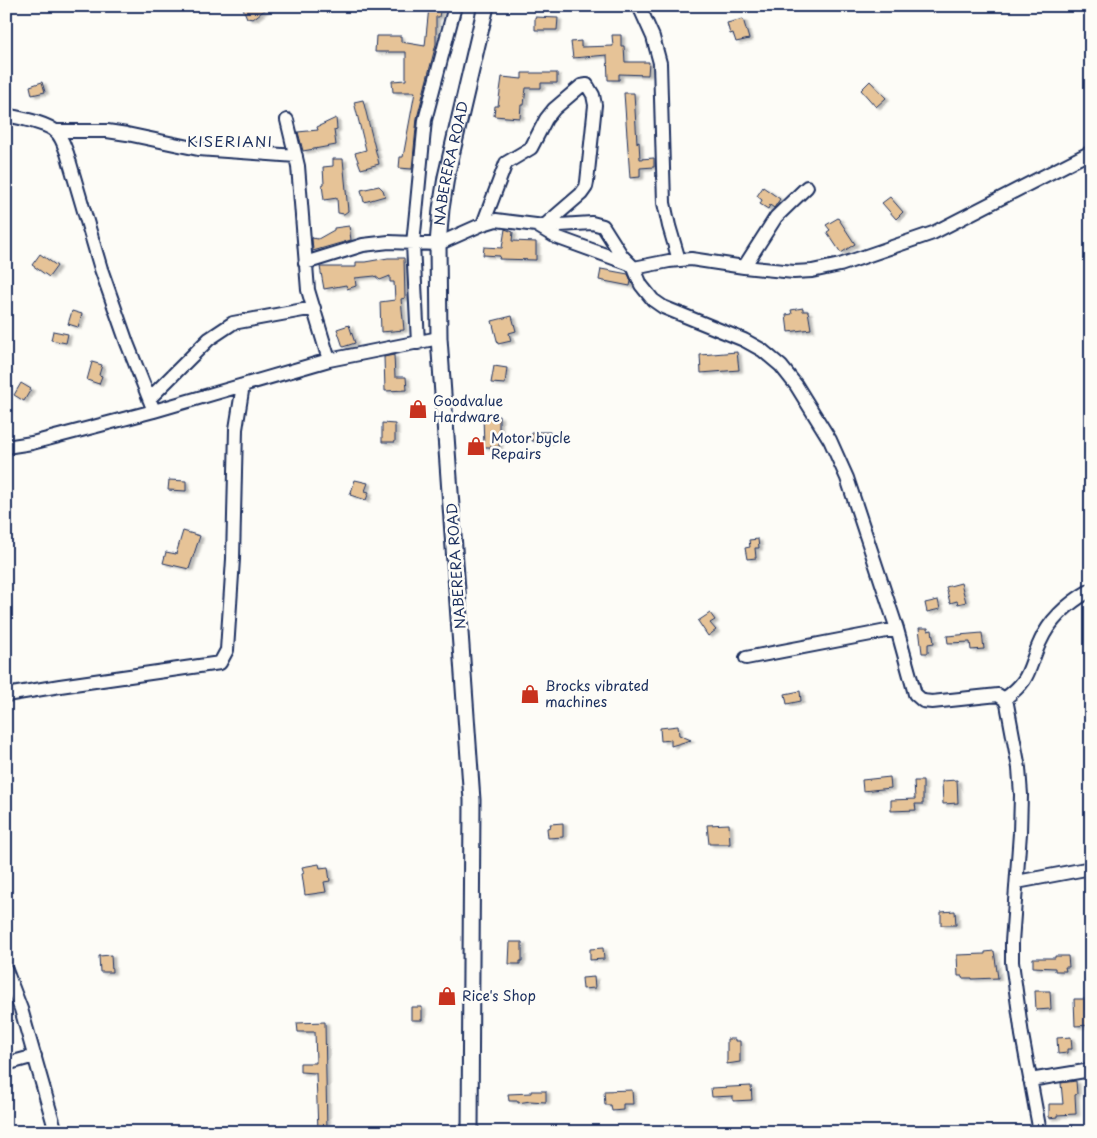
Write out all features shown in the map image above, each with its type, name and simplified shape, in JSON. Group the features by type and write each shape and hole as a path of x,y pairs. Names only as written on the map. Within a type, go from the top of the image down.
{"street":[{"path":"418,342 413,244 425,120 455,6"},
{"name":"NABERERA ROAD","path":"470,1132 472,800 439,338 438,244 446,177 486,6"},
{"path":"639,6 653,37 660,63 664,202 679,260"},
{"path":"483,224 506,163 531,148 546,119 554,109 581,86 587,85 593,95 595,105 587,182 581,194 540,225"},
{"path":"7,118 56,131 107,131 198,149 296,156"},
{"path":"287,120 300,178 308,290 329,360"},
{"path":"56,131 67,153 101,269 127,343 152,405"},
{"path":"540,225 556,238 632,266 679,260 700,260 794,272 812,271 840,265 867,256 959,221 1091,152"},
{"path":"744,267 776,217 807,187"},
{"path":"305,262 363,245 389,242 438,244 483,224 502,220 540,225 592,222 603,226 622,256 632,266 646,293 663,307 744,340 772,358 789,375 830,440 844,470 896,629 913,691 919,698 927,702 993,695 1004,699 1007,704 1017,755 1020,783 1020,833 1012,953 1022,1035 1040,1132"},
{"path":"152,405 210,339 233,324 314,308"},
{"path":"6,447 32,443 152,405 243,386 329,360 439,338"},
{"path":"6,695 220,663 226,650 233,558 236,429 243,386"},
{"path":"1004,699 1017,690 1026,678 1040,641 1048,627 1071,603 1091,590"},
{"path":"746,658 896,629"},
{"path":"1017,882 1091,868"},
{"path":"6,970 21,1009 56,1132"},
{"path":"6,1064 35,1056"},
{"path":"1030,1080 1091,1070"}],"building":[{"path":"242,6 270,6 253,19 247,18"},
{"path":"431,6 441,6 439,17 436,17 436,44 417,118 412,169 399,168 400,157 403,157 415,92 393,92 392,81 406,80 406,52 375,52 376,36 401,36 401,42 425,46 429,7 431,8"},
{"path":"535,17 558,18 557,30 535,30"},
{"path":"743,19 749,39 736,42 733,33 730,34 727,23"},
{"path":"612,35 621,35 621,46 624,46 625,62 649,62 648,75 619,74 619,80 608,80 607,55 573,58 571,42 581,41 581,47 613,46"},
{"path":"522,73 557,73 557,83 541,83 541,88 526,88 524,105 521,105 520,118 494,116 495,106 498,106 502,77 522,79"},
{"path":"870,81 886,98 876,107 861,90"},
{"path":"42,82 45,92 32,95 30,86"},
{"path":"624,93 634,93 637,143 639,142 640,159 654,158 654,167 640,168 640,177 630,178"},
{"path":"363,100 379,164 361,169 355,153 366,150 354,102"},
{"path":"336,118 337,129 334,130 336,145 303,151 298,132 318,130 317,127"},
{"path":"333,159 343,159 348,211 344,214 338,213 337,198 324,200 322,185 324,184 323,167 333,166"},
{"path":"379,186 385,196 364,202 361,190"},
{"path":"763,187 780,199 774,208 770,205 768,209 760,204 762,200 757,196"},
{"path":"890,197 903,212 896,219 882,203"},
{"path":"838,218 855,244 841,253 827,232 830,230 826,225"},
{"path":"349,226 351,240 313,251 312,238 318,239 334,230 334,228"},
{"path":"505,229 513,232 512,241 536,242 536,260 499,259 500,256 483,255 484,247 502,248"},
{"path":"40,254 57,266 49,277 32,265"},
{"path":"404,258 405,298 401,299 404,330 381,332 380,302 395,300 394,282 390,282 390,276 380,280 375,276 355,278 356,286 347,289 346,285 324,289 320,267 356,267 356,262"},
{"path":"601,269 628,274 631,281 630,286 599,280"},
{"path":"803,308 803,311 808,311 811,329 788,332 786,315 792,314 791,310"},
{"path":"72,311 82,314 78,327 68,324"},
{"path":"512,316 516,331 509,333 511,341 498,344 492,321"},
{"path":"349,325 355,343 343,347 337,329"},
{"path":"53,331 68,334 66,343 51,340"},
{"path":"737,352 739,370 701,373 700,355"},
{"path":"394,355 395,377 406,377 407,390 385,391 384,357"},
{"path":"92,362 102,365 99,375 102,376 99,384 87,380"},
{"path":"494,366 507,368 505,384 491,383"},
{"path":"21,383 31,389 24,401 14,395"},
{"path":"483,416 499,416 499,447 484,447"},
{"path":"382,423 395,424 395,442 382,442"},
{"path":"532,432 550,432 551,441 532,441"},
{"path":"169,480 186,481 186,491 168,490"},
{"path":"355,480 368,483 365,491 369,492 366,500 350,495"},
{"path":"183,531 200,536 189,569 163,563 166,552 176,554"},
{"path":"758,539 759,548 755,548 756,558 747,559 745,548 750,547 749,540"},
{"path":"961,583 966,602 958,604 957,601 950,603 946,587"},
{"path":"938,600 940,609 927,612 925,603"},
{"path":"710,613 715,620 710,623 716,630 708,636 698,621"},
{"path":"919,628 928,628 928,631 932,630 934,643 928,644 928,653 922,653"},
{"path":"982,633 984,649 971,650 970,642 948,643 947,636"},
{"path":"800,691 801,701 787,704 785,694"},
{"path":"678,726 679,735 691,740 671,746 671,740 661,741 660,728"},
{"path":"890,777 891,788 863,791 862,780"},
{"path":"957,780 958,803 943,804 942,781"},
{"path":"914,781 923,781 923,804 915,804 916,810 891,811 891,800 915,799"},
{"path":"563,823 563,837 548,838 547,828 551,827 550,824"},
{"path":"729,824 730,844 709,844 707,825"},
{"path":"319,864 320,868 328,867 330,881 324,882 326,892 305,895 302,867"},
{"path":"955,911 956,925 941,925 941,912"},
{"path":"510,942 522,942 522,961 520,961 520,964 509,964"},
{"path":"603,948 604,959 590,960 590,949"},
{"path":"994,951 998,978 972,979 958,976 957,955 985,954 985,952"},
{"path":"111,955 112,972 100,972 99,956"},
{"path":"1055,956 1068,956 1069,967 1065,967 1066,971 1055,971 1055,968 1033,967 1033,958 1055,958"},
{"path":"594,977 595,988 583,989 582,978"},
{"path":"1035,991 1050,991 1051,1009 1036,1010"},
{"path":"1074,999 1085,999 1085,1010 1091,1010 1091,1025 1075,1026"},
{"path":"411,1007 422,1007 422,1020 411,1020"},
{"path":"325,1022 327,1132 318,1132 316,1073 300,1072 300,1063 316,1063 315,1032 298,1032 297,1023"},
{"path":"1071,1037 1072,1049 1067,1049 1067,1053 1058,1054 1057,1038"},
{"path":"727,1039 740,1041 740,1062 727,1064"},
{"path":"1076,1081 1076,1114 1057,1115 1057,1117 1049,1118 1049,1104 1063,1104 1061,1083"},
{"path":"751,1086 752,1100 733,1101 733,1096 712,1097 711,1088"},
{"path":"632,1090 633,1104 623,1104 623,1110 612,1111 611,1105 605,1105 604,1091"},
{"path":"531,1091 546,1091 546,1102 530,1101 518,1103 518,1101 509,1101 508,1094 531,1093"}],"place":[{"name":"Goodvalue Hardware","path":"418,409"},
{"name":"Motor bycle Repairs","path":"476,446"},
{"name":"Brocks vibrated machines","path":"530,694"},
{"name":"Rice's Shop","path":"447,996"}],"district":[{"name":"KISERIANI","path":"230,142"}]}
